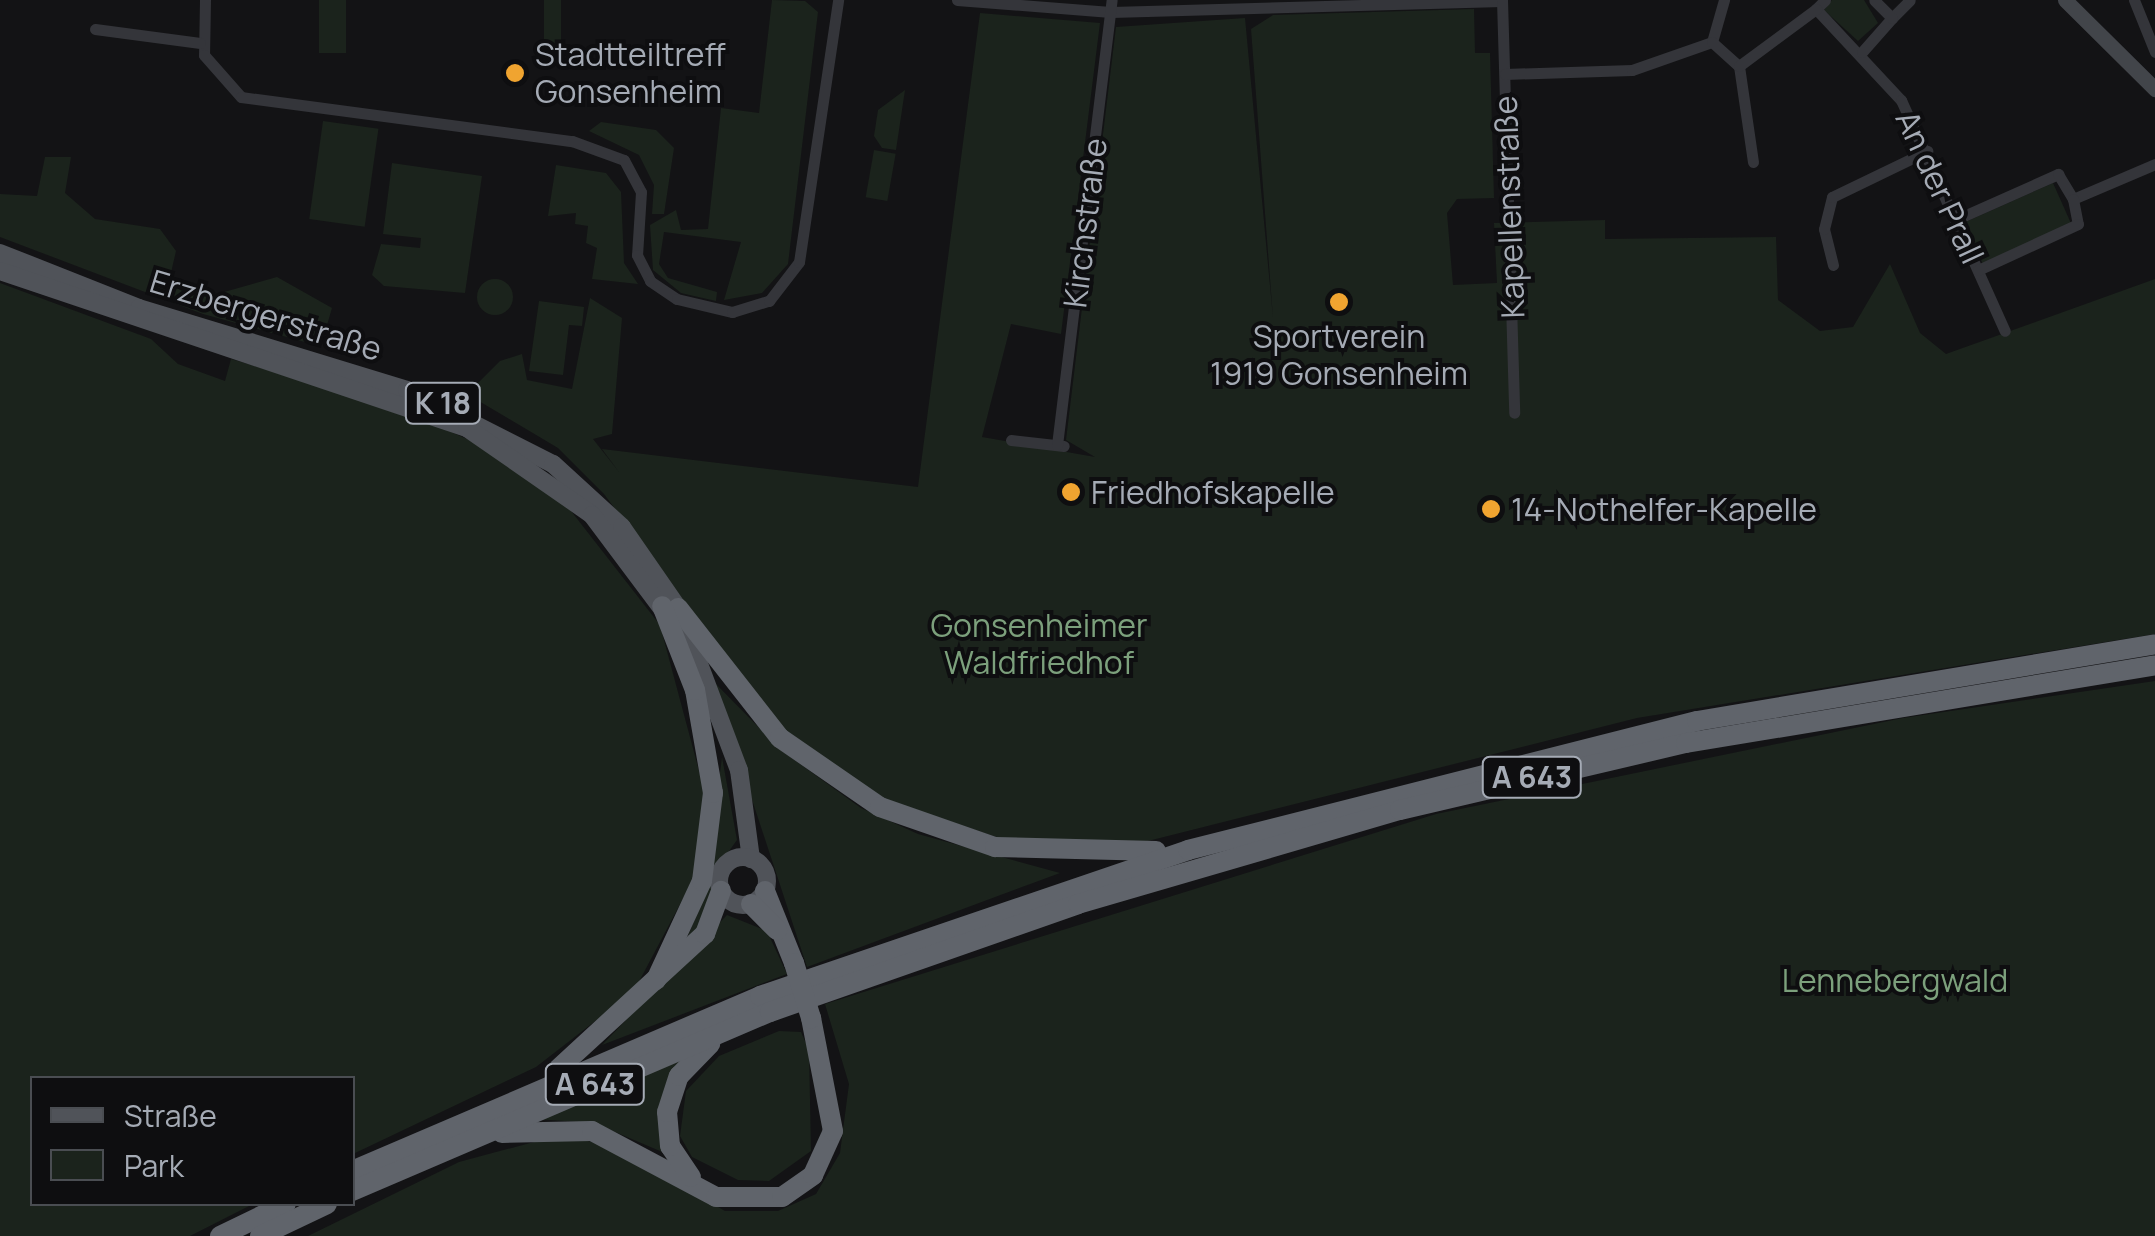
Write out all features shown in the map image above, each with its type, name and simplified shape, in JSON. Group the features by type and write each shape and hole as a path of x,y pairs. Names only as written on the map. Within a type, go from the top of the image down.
{"highway":[{"path":"670,607 780,738 880,807 956,837 1036,853 1188,850"},
{"path":"656,980 702,881 713,793 695,690 670,607"},
{"name":"A 643","path":"355,1170 518,1094 883,951 1188,850 1698,721 2155,644"},
{"name":"A 643","path":"355,1190 730,1028 1078,904 1400,810 1686,743 2155,666"},
{"path":"518,1094 602,1037 711,926 720,891"},
{"path":"461,1141 528,1128 592,1131 716,1197 782,1197 825,1155 834,1110 794,963 758,898"},
{"path":"716,1197 676,1158 667,1112 686,1064 730,1028"},
{"path":"220,1236 282,1206"},
{"path":"260,1236 323,1206"}],"main road":[{"path":"2065,0 2155,89"},
{"name":"Erzbergerstraße","path":"0,254 474,416 602,506 670,607"},
{"name":"Erzbergerstraße","path":"0,270 468,428 592,515 670,607"},
{"path":"670,607 740,770 744,858"},
{"path":"744,858 764,869 758,898 720,891 720,875 744,858"}],"street":[{"path":"205,0 200,43 217,79 241,96 604,148 636,174 637,255 650,281 677,300 732,312 769,301 800,262 831,26 838,0"},
{"path":"828,0 831,26"},
{"path":"958,0 1112,6 1502,1"},
{"path":"1712,42 1724,0"},
{"path":"1874,0 1892,18"},
{"path":"1862,52 1910,0"},
{"path":"2134,0 2155,52"},
{"name":"Kapellenstraße","path":"1502,1 1514,413"},
{"path":"1739,66 1820,5"},
{"name":"An der Prall","path":"1820,5 1862,52 1927,150 2005,330"},
{"name":"Kirchstraße","path":"1011,440 1060,446 1112,6"},
{"path":"95,28 200,43"},
{"path":"1712,42 1739,66 1754,162"},
{"path":"1504,74 1632,70 1712,42"},
{"path":"1834,265 1824,229 1832,197 1927,150"},
{"path":"2073,199 2155,164"},
{"path":"1956,220 2058,174 2073,199 2078,224 1978,270"}],"green space":[{"path":"319,0 346,0 346,53 319,53"},
{"path":"544,0 561,0 561,58 544,58"},
{"path":"772,0 805,1 818,12 788,264 762,293 724,300 741,242 664,232 659,264 668,278 717,292 716,301 681,293 653,270 650,225 676,210 681,230 708,229 721,108 759,113"},
{"path":"1832,0 1864,0 1878,23 1858,41 1824,10"},
{"name":"Gonsenheimer Waldfriedhof","path":"1474,9 1475,53 1490,53 1494,198 1457,199 1447,213 1453,285 1497,283 1494,223 1605,220 1605,239 1776,237 1778,300 1820,331 1853,327 1890,264 1920,333 1946,354 2155,279 2155,634 1637,718 1144,842 1011,842 887,800 802,745 768,716 604,494 558,448 467,394 500,361 522,354 527,380 572,389 590,298 622,318 612,434 593,439 619,472 602,449 918,487 980,13 1100,23 1061,334 1011,324 982,437 1095,457 1066,440 1116,27 1245,18 1273,318 1251,29 1273,15"},
{"path":"905,90 896,150 882,148 874,136 878,110"},
{"path":"323,121 378,129 365,227 309,219"},
{"path":"601,122 656,130 674,148 664,214 652,214 654,185 639,155 589,131"},
{"path":"874,150 896,154 887,201 866,197"},
{"path":"45,157 71,157 65,193 95,219 160,229 176,251 170,277 217,294 277,277 332,308 325,332 312,344 203,314 0,237 0,194 37,196"},
{"path":"392,163 482,176 465,293 384,286 372,275 381,244 420,248 421,238 383,234"},
{"path":"556,165 606,173 621,192 624,263 638,284 592,279 597,248 586,243 588,226 575,224 576,213 548,216"},
{"path":"2053,183 2071,224 1983,264 1964,222"},
{"path":"495,279 508,284 513,297 508,310 495,315 482,310 477,297 482,284"},
{"path":"0,283 151,339 178,364 225,381 231,359 386,404 481,445 564,502 660,625 706,797 695,876 634,991 536,1067 355,1153 355,1076 30,1076 30,1206 249,1206 190,1236 0,1236"},
{"path":"539,301 584,307 582,326 569,325 563,375 529,371"},
{"path":"713,681 782,751 861,808 918,834 1060,873 807,967"},
{"name":"Lennebergwald","path":"2155,681 2155,1236 308,1236 459,1162 560,1135 615,1147 725,1211 778,1211 816,1194 840,1153 849,1084 825,1004 1436,814 1903,718"},
{"path":"722,757 737,840 714,872 712,914 687,938 704,897"},
{"path":"727,915 767,931 787,974 602,1045"},
{"path":"779,1031 801,1032 809,1050 811,1151 769,1181 738,1180 692,1157 680,1136 686,1091 719,1056"},
{"path":"680,1061 667,1154 594,1123 535,1119"}],"place":[{"name":"Stadtteiltreff Gonsenheim","path":"515,73"},
{"name":"Sportverein 1919 Gonsenheim","path":"1339,302"},
{"name":"Friedhofskapelle","path":"1071,492"},
{"name":"14-Nothelfer-Kapelle","path":"1491,509"}]}
